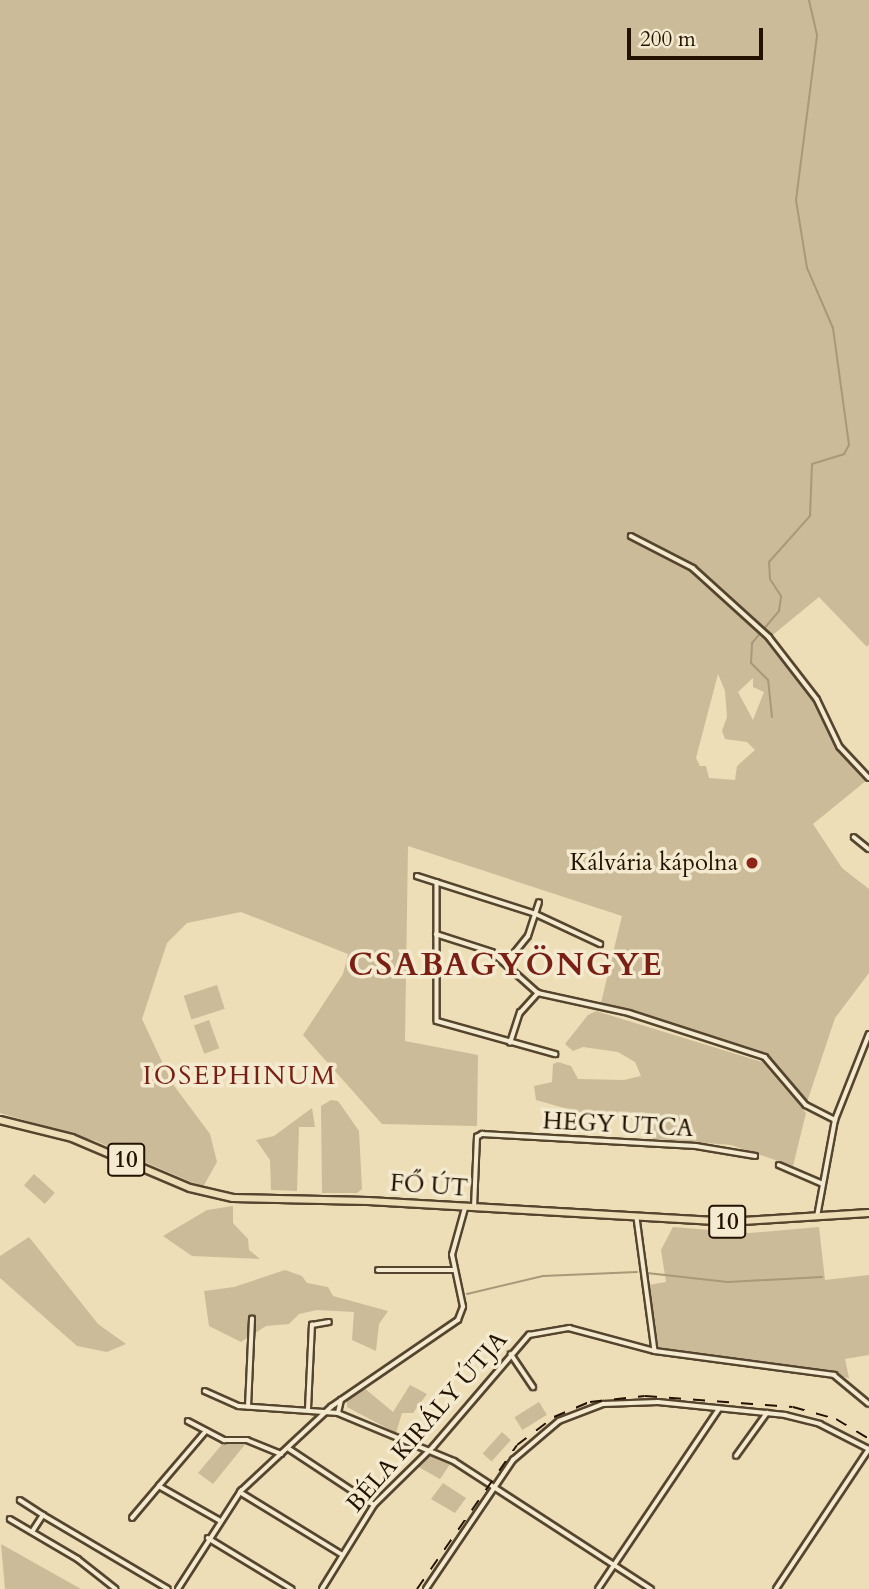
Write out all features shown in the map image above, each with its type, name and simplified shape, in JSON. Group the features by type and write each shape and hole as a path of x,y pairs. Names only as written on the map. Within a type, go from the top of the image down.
{"main road":[{"name":"FŐ ÚT","path":"0,1120 72,1138 213,1195 742,1222 817,1219 869,1213"}],"street":[{"path":"631,536 693,568 769,637 821,706 840,747 869,778"},
{"path":"854,837 869,849"},
{"path":"417,876 536,914 600,944"},
{"path":"437,882 437,1021 555,1054"},
{"path":"507,962 528,936 540,903"},
{"path":"436,934 492,952 507,962 538,993 629,1013 765,1057 806,1105 835,1120"},
{"path":"510,1043 520,1013 538,993"},
{"path":"817,1219 821,1183 835,1120 869,1034"},
{"name":"HEGY UTCA","path":"474,1208 479,1135 696,1146 755,1156"},
{"path":"779,1165 821,1183"},
{"path":"180,1588 219,1520 240,1492 341,1400 458,1320 463,1307 452,1255 465,1208"},
{"path":"637,1216 637,1247 655,1351"},
{"path":"378,1270 454,1270"},
{"path":"248,1407 251,1319"},
{"path":"308,1409 312,1325 329,1322"},
{"name":"BÉLA KIRÁLY ÚTJA","path":"322,1589 341,1554 374,1505 428,1450 525,1337 560,1328 602,1334 655,1351 834,1375 869,1404"},
{"path":"511,1354 533,1387"},
{"path":"205,1391 248,1407 338,1412 428,1450 495,1485 651,1589"},
{"path":"338,1412 341,1400"},
{"path":"426,1589 495,1485 542,1435 578,1412 631,1402 767,1413 820,1424 869,1449 776,1589"},
{"path":"598,1589 719,1409"},
{"path":"736,1456 767,1413"},
{"path":"188,1421 224,1440 247,1440 281,1454"},
{"path":"132,1518 206,1431"},
{"path":"288,1448 374,1505"},
{"path":"159,1486 219,1520"},
{"path":"240,1492 341,1554"},
{"path":"20,1500 168,1589"},
{"path":"32,1532 43,1514"},
{"path":"10,1519 116,1589"},
{"path":"208,1538 292,1589"}],"shaded area":[{"path":"0,0 869,0 869,644 867,647 819,597 769,638 808,689 845,755 867,780 813,824 842,868 869,889 869,973 835,1018 806,1105 765,1057 600,1007 622,916 408,846 405,1041 478,1055 477,1126 382,1124 303,1035 343,974 348,954 241,912 187,923 167,943 142,1019 172,1083 210,1134 217,1162 203,1187 96,1141 0,1113","holes":["718,674 725,691 727,717 722,731 725,739 747,742 755,750 737,766 735,780 709,778 706,766 700,766 696,758","753,678 753,687 764,692 753,720 738,692"]},
{"path":"217,985 225,1009 191,1020 184,996"},
{"path":"596,1011 762,1062 806,1113 793,1166 731,1145 653,1139 653,1122 582,1113 536,1100 534,1086 552,1082 553,1064 558,1062 571,1066 578,1079 624,1080 641,1076 635,1062 618,1052 583,1047 573,1051 565,1044 588,1015"},
{"path":"209,1020 219,1048 204,1054 194,1025"},
{"path":"331,1100 338,1101 359,1131 362,1189 357,1193 322,1193 321,1106"},
{"path":"312,1108 315,1127 299,1127 297,1191 271,1190 270,1160 256,1140 274,1136"},
{"path":"34,1174 55,1193 45,1204 24,1185"},
{"path":"233,1206 233,1223 248,1239 249,1250 260,1259 192,1256 163,1236 207,1210"},
{"path":"673,1227 749,1233 819,1227 825,1280 869,1275 869,1355 845,1359 849,1378 658,1347 648,1285 666,1282 661,1250"},
{"path":"29,1237 98,1324 126,1344 107,1352 77,1346 0,1278 0,1256"},
{"path":"285,1270 302,1276 307,1283 328,1287 333,1296 388,1311 379,1324 376,1351 352,1340 354,1312 317,1310 299,1314 289,1324 266,1326 241,1342 209,1326 204,1291 234,1287"},
{"path":"410,1385 427,1394 413,1413 402,1413 396,1433 347,1407 347,1398 363,1387 393,1412"},
{"path":"539,1402 547,1415 522,1430 514,1417"},
{"path":"502,1432 511,1440 492,1462 483,1454"},
{"path":"224,1442 247,1442 213,1484 198,1473"},
{"path":"427,1453 450,1464 440,1479 415,1465"},
{"path":"443,1483 466,1498 455,1513 431,1499"},
{"path":"1,1544 81,1589 5,1589"}],"waterway":[{"path":"772,717 768,680 751,663 752,643 779,611 781,596 770,579 769,562 810,516 812,464 844,454 849,445 833,328 807,268 796,200 817,35 809,0"},
{"path":"467,1294 543,1276 637,1272"},
{"path":"647,1273 728,1282 822,1277"}],"railway":[{"path":"417,1589 517,1445 554,1417 590,1402 645,1396 793,1407 836,1419 869,1439"}],"place":[{"name":"Kálvária kápolna","path":"752,863"}],"district":[{"name":"CSABAGYÖNGYE","path":"506,965"},
{"name":"IOSEPHINUM","path":"240,1076"}]}
